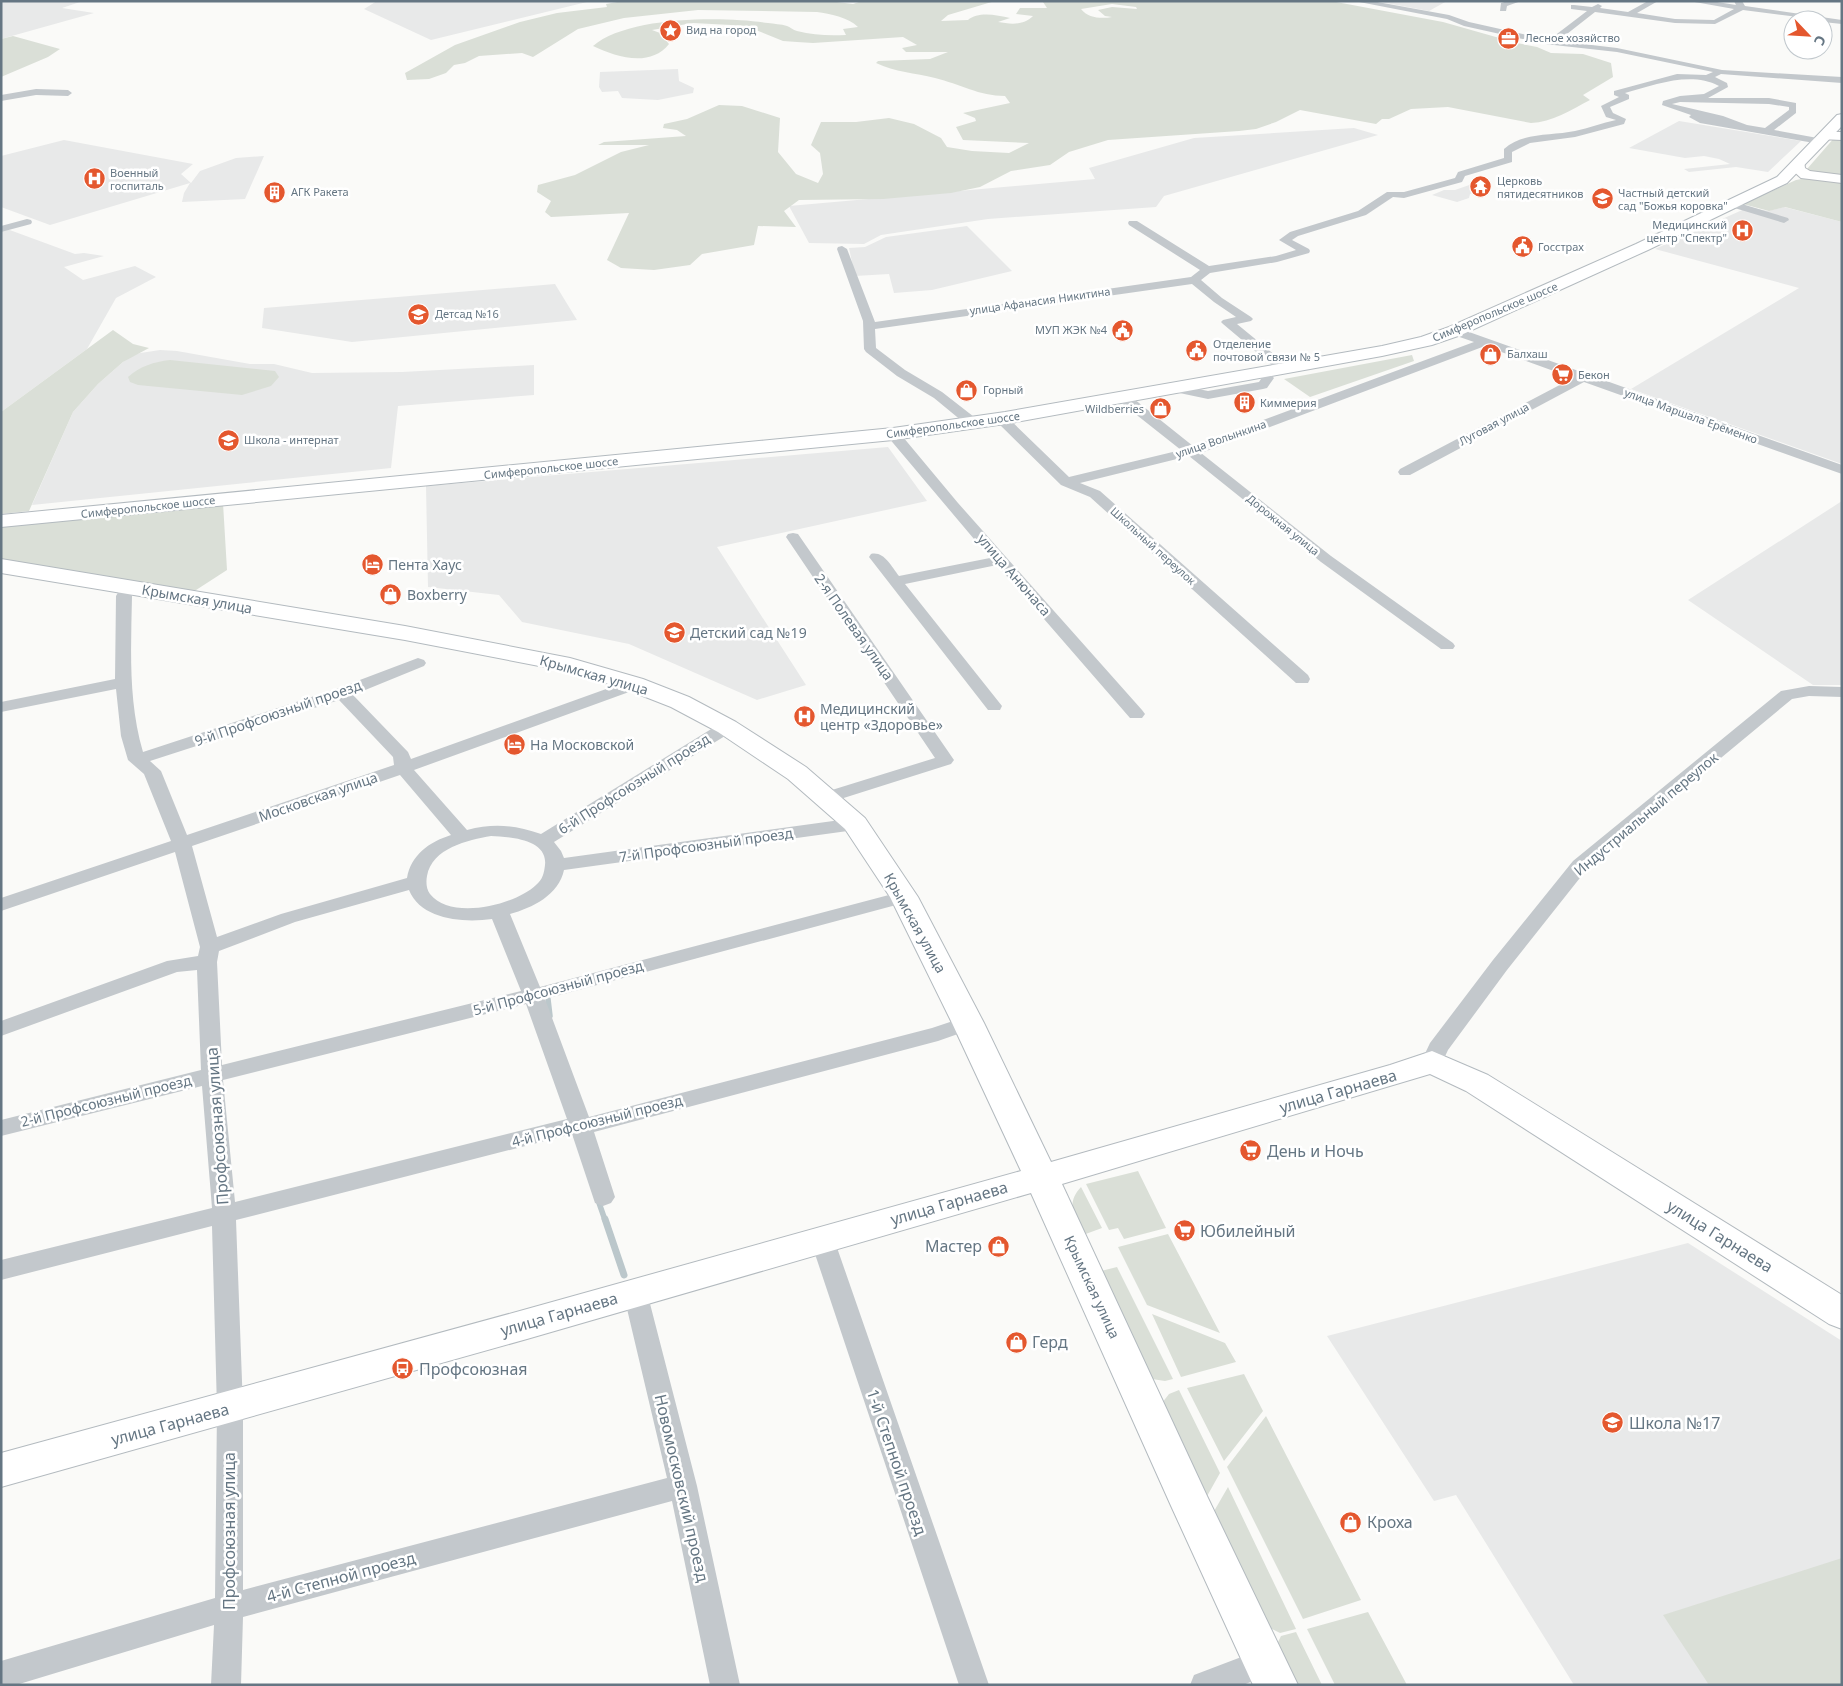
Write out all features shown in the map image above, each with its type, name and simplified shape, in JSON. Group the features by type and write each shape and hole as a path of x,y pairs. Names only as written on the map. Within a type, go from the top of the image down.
{"main road":[{"name":"Симферопольское шоссе","path":"1,521 893,434 1001,419 1124,398 1426,342 1455,331 1732,204 1791,172 1842,118"},
{"path":"1822,138 1842,136"},
{"path":"1814,176 1801,172 1798,169 1791,172 1792,177 1814,176 1842,179"},
{"name":"Крымская улица","path":"1,566 489,648 570,665 634,684 680,702 727,727 797,773 855,824 904,897 968,1023 1270,1673"},
{"name":"улица Гарнаева","path":"1,1470 230,1408 1392,1076 1432,1062 1477,1083 1842,1314"}],"street":[{"path":"1358,1 1449,17 1483,28 1545,42 1617,50 1722,72 1832,79"},
{"path":"1503,10 1504,5 1517,1"},
{"path":"1552,42 1596,10 1602,1"},
{"path":"1629,14 1654,1"},
{"path":"1718,20 1694,17 1690,7 1706,3 1740,5 1783,13"},
{"path":"1574,7 1675,21 1715,22 1740,5"},
{"path":"1753,64 1754,68 1762,70 1842,80"},
{"path":"1710,78 1710,76 1722,72"},
{"path":"1283,368 1228,322 1247,319 1218,300 1194,280 1206,270 1277,259 1305,251 1284,240 1294,234 1362,213 1391,194 1404,195 1432,188 1459,180 1461,174 1509,160 1507,151 1514,146 1541,138 1574,134 1602,125 1621,122 1622,118 1609,115 1605,106 1626,97 1617,94 1677,77 1710,78 1724,86 1724,88 1707,96 1694,99"},
{"path":"1,98 36,92 68,93"},
{"path":"1771,132 1767,131 1793,110 1793,105 1769,101 1707,101 1694,99 1680,99 1666,103 1666,105 1702,115 1696,115 1694,118 1771,132 1822,138"},
{"path":"1732,204 1784,220"},
{"path":"1,229 26,222"},
{"path":"1133,223 1206,270"},
{"path":"842,249 870,326 870,349 901,373 938,395 973,423"},
{"name":"улица Афанасия Никитина","path":"870,326 1194,280"},
{"name":"улица Маршала Ерёменко","path":"1455,331 1842,470"},
{"name":"улица Волынкина","path":"1066,482 1193,451 1485,342"},
{"name":"Луговая улица","path":"1404,472 1584,377"},
{"name":"Дорожная улица","path":"1124,398 1193,451 1326,559 1447,646"},
{"name":"Школьный переулок","path":"1001,419 1066,482 1095,494 1302,679"},
{"name":"улица Анюнаса","path":"893,434 953,506 1136,714"},
{"name":"2-я Полевая улица","path":"793,537 830,593 922,722 945,760 922,769 859,786 825,798"},
{"path":"876,558 994,706"},
{"path":"895,581 1001,560"},
{"name":"Профсоюзная улица","path":"128,587 124,596 123,682 130,736 137,760 152,771 182,845 209,954 212,1075 224,1215 230,1408 229,1607 226,1685"},
{"name":"9-й Профсоюзный проезд","path":"137,760 342,693 418,663"},
{"path":"1,707 123,682"},
{"name":"Московская улица","path":"1,905 182,845 403,768 634,684"},
{"name":"Индустриальный переулок","path":"1432,1062 1438,1048 1500,964 1580,865 1788,696 1809,691 1842,692"},
{"path":"342,693 402,756 403,768 462,836"},
{"name":"6-й Профсоюзный проезд","path":"542,841 727,727"},
{"name":"7-й Профсоюзный проезд","path":"556,864 855,824"},
{"path":"491,830 519,832 542,841 553,852 556,864 552,879 540,893 522,904 499,912 469,915 442,910 423,898 416,882 421,864 437,848 462,836 491,830"},
{"path":"1,1029 209,954 288,918 416,882"},
{"name":"5-й Профсоюзный проезд","path":"212,1075 534,995 904,897"},
{"path":"499,912 534,995 582,1127 603,1197"},
{"name":"4-й Профсоюзный проезд","path":"1,1270 572,1126 582,1127 938,1034 968,1023"},
{"name":"2-й Профсоюзный проезд","path":"1,1128 212,1075"},
{"name":"1-й Степной проезд","path":"822,1239 974,1685"},
{"name":"Новомосковский проезд","path":"635,1292 683,1486 725,1685"},
{"name":"4-й Степной проезд","path":"1,1676 229,1607 683,1486"},
{"path":"1205,1685 1270,1673"}],"shaded area":[{"path":"1,1 83,1 62,8 94,13 1,39"},
{"path":"377,1 591,1 431,40 364,9"},
{"path":"623,1 843,1 837,2 853,4 862,1 995,1 948,15 941,21 968,20 977,15 988,15 1010,18 998,22 1012,24 1021,23 1033,16 1016,14 1020,8 1047,8 1043,2 1051,1 1331,1 1443,22 1537,47 1551,53 1583,54 1611,63 1613,77 1583,95 1590,100 1561,115 1531,123 1448,107 1411,109 1389,119 1382,119 1376,124 1300,110 1276,122 1256,129 1108,140 1069,152 1050,165 1011,171 980,187 951,193 883,199 799,200 784,211 796,227 758,226 754,245 702,254 690,265 654,270 621,268 607,260 629,213 551,217 545,212 551,201 537,192 538,185 575,175 621,152 649,145 598,145 604,142 686,136 677,130 663,128 664,124 687,119 719,105 742,106 780,118 778,152 796,174 818,183 823,174 820,153 811,145 821,122 856,122 889,118 914,124 941,138 947,147 972,151 1009,153 1029,143 963,140 956,127 976,121 975,118 963,113 1010,103 1005,96 978,92 944,80 876,63 878,61 930,59 948,52 906,52 902,48 917,45 903,37 813,43 797,42 783,41 750,26 693,23 652,30 660,33 669,44 652,56 643,58 622,57 593,46 608,36 628,29 652,24 702,19 727,19 782,25 797,31 827,35 846,35 843,29 858,27 844,18 817,12 698,10 624,18 578,29 533,57 522,53 479,56 465,63 454,65 446,73 429,79 407,80 405,73 455,45 520,22 557,13 607,7 606,4","holes":["1112,4 1136,7 1137,9 1112,7 1098,10 1105,16 1112,17 1104,18 1091,16 1081,9"]},
{"path":"1375,1 1447,1 1429,11"},
{"path":"13,36 60,49 48,57 1,77 1,39"},
{"path":"678,69 679,81 694,88 693,93 658,100 622,98 618,91 602,92 599,87 600,72"},
{"path":"1679,121 1801,141 1768,172 1736,167 1689,172 1684,169 1730,164 1719,159 1704,156 1685,158 1629,148"},
{"path":"1354,128 1378,135 1164,196 1156,207 988,219 881,235 864,244 809,243 789,206 1095,179 1089,168 1194,138"},
{"path":"1835,137 1842,138 1842,177 1808,171 1807,169"},
{"name":"Военный госпиталь","path":"64,140 193,164 181,174 191,183 200,171 236,158 264,156 245,199 182,202 184,193 190,183 50,225 1,207 1,156"},
{"path":"1807,178 1842,181 1842,222 1785,207 1769,211 1743,204 1796,180"},
{"path":"1475,183 1489,188 1470,194 1469,198 1457,202 1432,195 1444,190 1455,190"},
{"path":"1749,207 1768,211 1784,207 1842,222 1842,464 1631,389 1799,288 1655,249"},
{"path":"967,226 1012,271 932,290 894,293 889,274 855,276 849,248 865,247 886,237"},
{"path":"7,229 75,254 84,253 104,256 64,267 83,280 135,266 156,277 116,298 87,349 1,412 1,231"},
{"name":"Детсад №16","path":"555,284 577,320 352,342 262,328 264,308"},
{"path":"113,330 133,344 149,348 123,362 98,384 73,412 29,511 1,514 1,412"},
{"name":"Школа - интернат","path":"160,350 177,351 250,364 274,364 312,373 402,372 534,365 534,395 398,406 391,468 32,505 73,412 98,384 134,354"},
{"path":"1412,355 1414,361 1310,397 1284,379"},
{"path":"170,360 275,371 279,377 271,386 242,395 138,385 130,382 128,377 142,367"},
{"path":"888,447 927,501 717,547 806,685 757,700 629,644 522,622 499,595 428,587 426,486"},
{"path":"1842,501 1842,685 1813,685 1688,600"},
{"path":"223,503 227,570 193,592 1,559 1,524"},
{"path":"1138,1171 1166,1228 1124,1239 1118,1228 1109,1230 1086,1184"},
{"path":"1081,1187 1102,1228 1083,1235 1072,1205 1076,1193"},
{"path":"1168,1234 1220,1333 1147,1305 1118,1247"},
{"name":"Школа №17","path":"1688,1243 1842,1341 1842,1685 1574,1685 1456,1495 1434,1501 1327,1336"},
{"path":"1117,1267 1173,1379 1165,1381 1152,1379 1097,1272"},
{"path":"1152,1314 1225,1343 1236,1362 1181,1377"},
{"path":"1244,1374 1263,1411 1224,1461 1187,1388"},
{"path":"1179,1390 1220,1473 1206,1498 1162,1403 1169,1394"},
{"path":"1266,1416 1361,1600 1303,1619 1227,1467"},
{"path":"1228,1487 1296,1629 1280,1633 1268,1627 1213,1513"},
{"path":"1842,1558 1842,1685 1709,1685 1663,1615"},
{"path":"1368,1612 1407,1685 1335,1685 1307,1629"},
{"path":"1296,1632 1322,1685 1294,1685 1276,1646 1281,1636"}],"waterway":[{"path":"548,999 550,1016"},
{"path":"598,1200 605,1220"},
{"path":"605,1219 624,1275"}],"place":[{"name":"Вид на город","path":"670,30"},
{"name":"Лесное хозяйство","path":"1509,38"},
{"name":"Военный госпиталь","path":"94,179"},
{"name":"Церковь пятидесятников","path":"1481,187"},
{"name":"АГК Ракета","path":"275,192"},
{"name":"Частный детский сад \"Божья коровка\"","path":"1602,199"},
{"name":"Медицинский центр \"Спектр\"","path":"1743,231"},
{"name":"Госстрах","path":"1522,247"},
{"name":"Детсад №16","path":"419,314"},
{"name":"МУП ЖЭК №4","path":"1123,330"},
{"name":"Отделение почтовой связи № 5","path":"1197,350"},
{"name":"Балхаш","path":"1491,354"},
{"name":"Бекон","path":"1562,375"},
{"name":"Горный","path":"967,390"},
{"name":"Киммерия","path":"1244,403"},
{"name":"Wildberries","path":"1160,409"},
{"name":"Школа - интернат","path":"228,440"},
{"name":"Пента Хаус","path":"372,565"},
{"name":"Boxberry","path":"391,595"},
{"name":"Детский сад №19","path":"674,633"},
{"name":"Медицинский центр «Здоровье»","path":"804,717"},
{"name":"На Московской","path":"514,745"},
{"name":"День и Ночь","path":"1251,1151"},
{"name":"Юбилейный","path":"1184,1231"},
{"name":"Мастер","path":"998,1246"},
{"name":"Герд","path":"1016,1342"},
{"name":"Профсоюзная","path":"403,1369"},
{"name":"Школа №17","path":"1613,1423"},
{"name":"Кроха","path":"1351,1522"}]}
